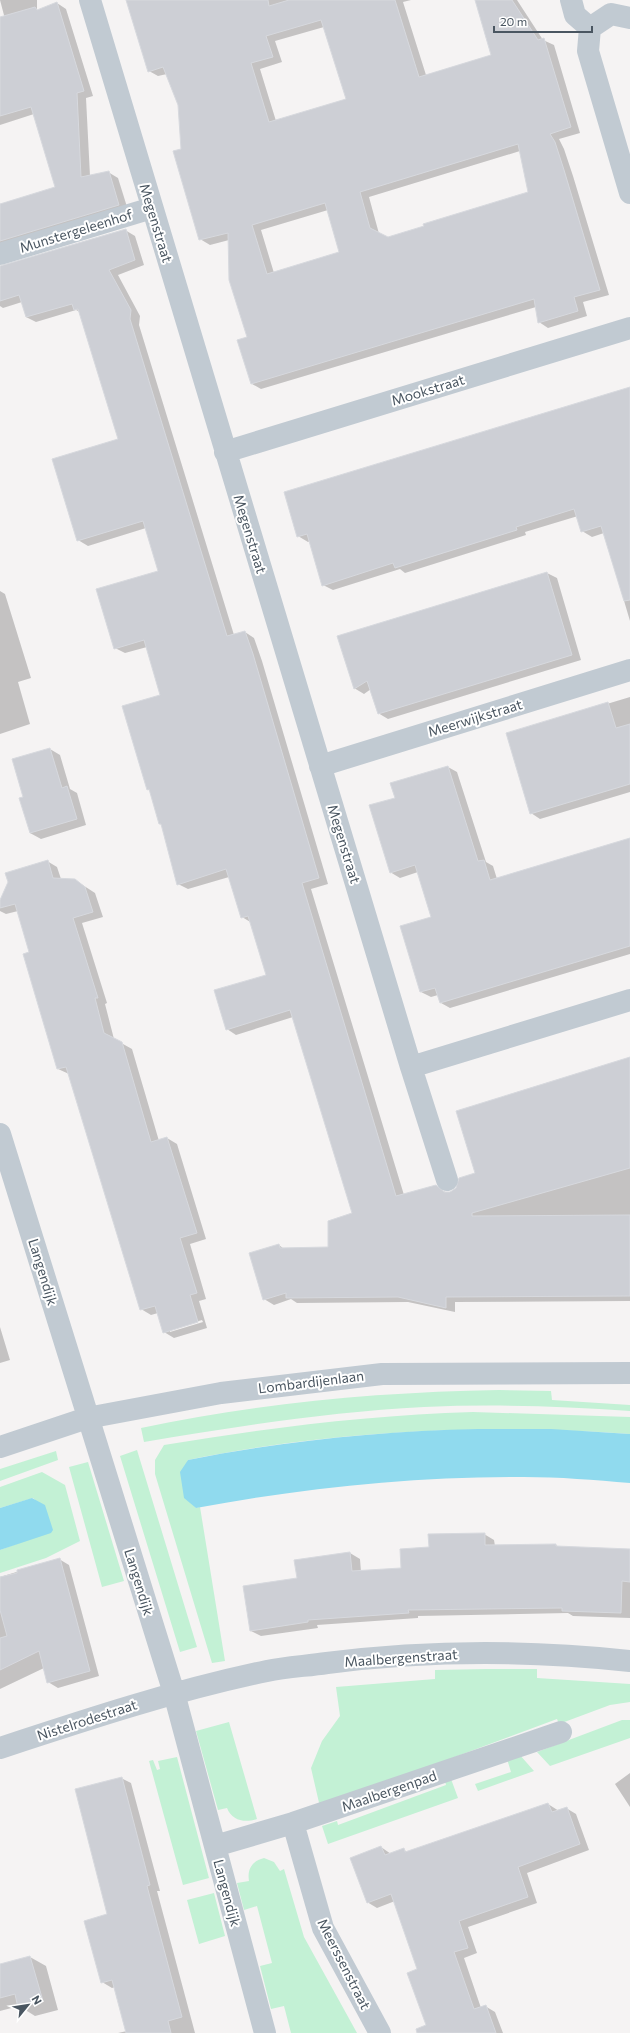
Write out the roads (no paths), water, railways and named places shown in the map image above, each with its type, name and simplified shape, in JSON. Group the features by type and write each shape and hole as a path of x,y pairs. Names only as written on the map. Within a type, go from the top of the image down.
{"street":[{"name":"Megenstraat","path":"90,0 225,452 446,1180"},
{"path":"571,0 575,15 590,28"},
{"path":"590,28 611,14 630,18"},
{"path":"590,28 588,51 630,193"},
{"name":"Munstergeleenhof","path":"0,254 152,208"},
{"name":"Mookstraat","path":"225,452 630,328"},
{"name":"Meerwijkstraat","path":"320,766 630,670"},
{"path":"411,1067 630,1000"},
{"name":"Langendijk","path":"0,1134 87,1418 174,1693 266,2033"},
{"name":"Lombardijenlaan","path":"0,1447 87,1418 221,1392 382,1374 630,1373"},
{"name":"Maalbergenstraat","path":"174,1693 268,1671 380,1656 490,1652 581,1656 630,1661"},
{"name":"Nistelrodestraat","path":"0,1748 174,1693"},
{"name":"Maalbergenpad","path":"215,1846 293,1824 561,1732"},
{"name":"Meerssenstraat","path":"293,1824 323,1928 380,2033"}],"water":[{"path":"478,1429 551,1429 630,1434 630,1483 537,1477 483,1477 400,1481 318,1489 196,1508 184,1498 180,1472 188,1460 260,1447 332,1438 405,1432"},
{"path":"32,1498 45,1505 53,1530 51,1533 0,1550 0,1508"}]}
